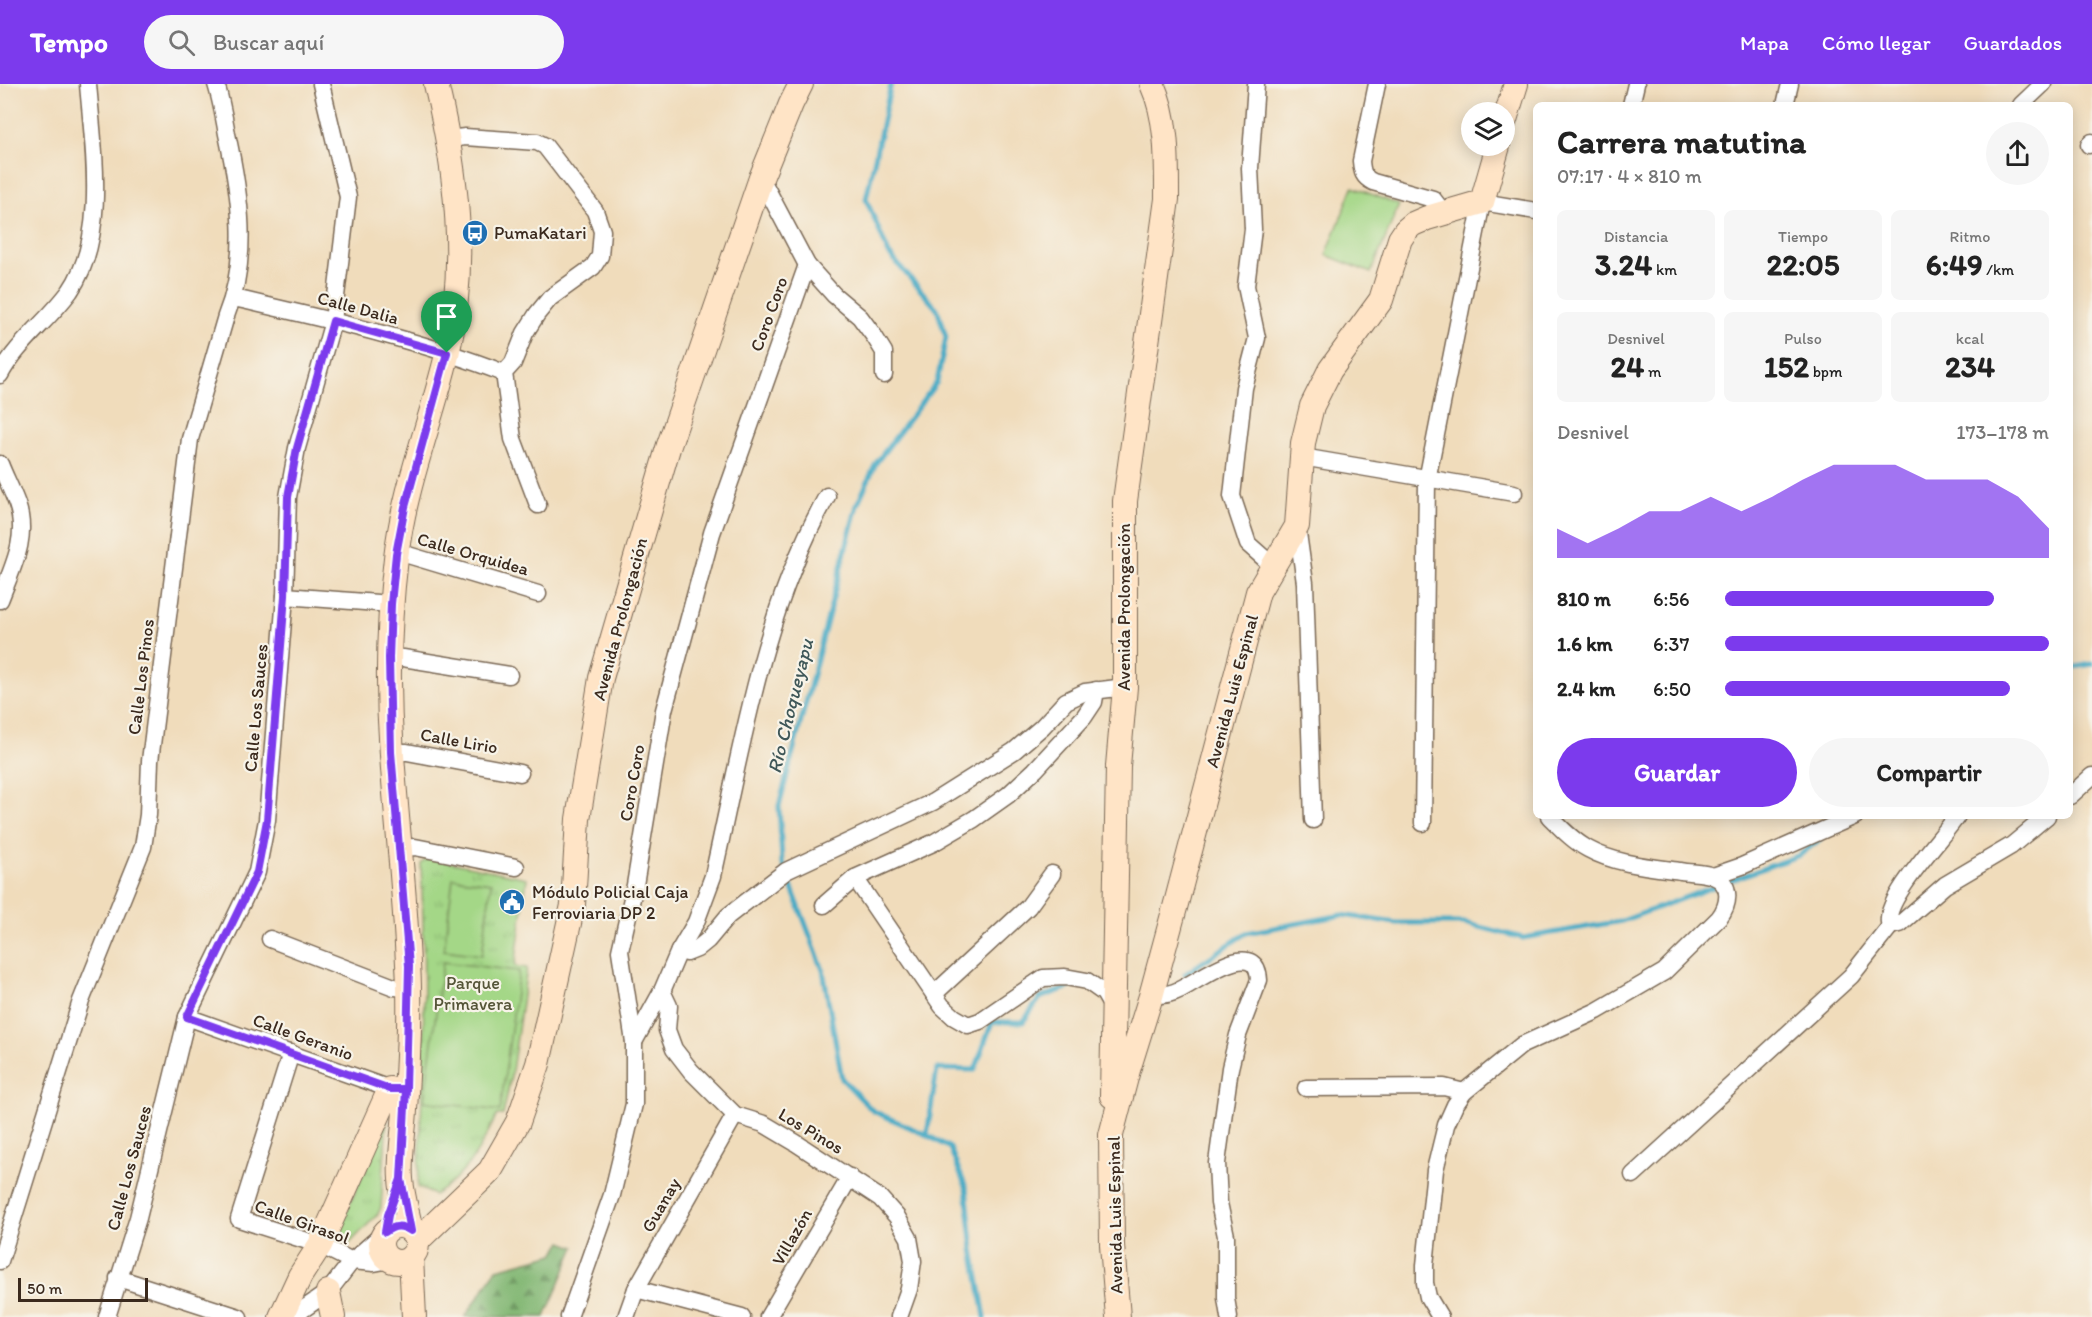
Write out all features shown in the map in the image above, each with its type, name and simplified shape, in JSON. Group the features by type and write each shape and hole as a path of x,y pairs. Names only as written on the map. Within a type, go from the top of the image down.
{"street":[{"path":"0,375 8,361 71,290 81,270 92,227 95,192 88,84"},
{"name":"Calle Los Pinos","path":"0,1261 81,1001 143,847 148,814 150,761 190,439 226,316 234,298 240,268 239,193 216,84"},
{"name":"Calle Los Sauces","path":"107,1317 138,1218 187,1017 257,872 267,820 285,596 290,487 297,448 333,321 348,197 321,84"},
{"path":"413,1313 401,1179 398,1089 409,988 391,752 389,658 396,554 405,507 447,353 458,285 459,239 456,190 449,139 436,84"},
{"name":"Avenida Prolongación","path":"407,1247 490,1171 518,1122 538,1064 573,905 578,819 601,678 668,448 761,178 801,84"},
{"name":"Avenida Prolongación","path":"1111,1135 1118,766 1125,687 1125,501 1167,199 1167,153 1159,100 1152,84"},
{"path":"1256,84 1250,168 1253,230 1246,286 1257,338 1244,388 1232,496 1248,544 1273,566"},
{"path":"1377,84 1361,161 1362,172 1373,182 1433,199 1443,212"},
{"path":"1510,102 1516,84"},
{"path":"1632,102 1635,84"},
{"path":"1786,102 1790,84"},
{"path":"2024,102 2043,84"},
{"path":"449,139 465,137 537,142 545,146 595,211 602,231 600,256 593,267 550,298 525,333 513,363 504,373 513,439 538,505"},
{"path":"1423,823 1427,480 1482,202 1495,156"},
{"path":"761,178 807,265 834,295 860,317 884,352 884,375"},
{"path":"1482,202 1533,210"},
{"name":"Avenida Luis Espinal","path":"1118,1317 1112,1245 1111,1135 1151,996 1258,592 1296,526 1303,443 1312,406 1330,370 1381,300 1400,239 1413,224 1443,212 1482,202"},
{"name":"Coro Coro","path":"569,1317 612,1195 634,1104 634,1042 620,951 635,885 664,710 712,533 807,265"},
{"name":"Calle Dalia","path":"234,298 333,321 459,355 504,373"},
{"path":"1302,457 1514,493"},
{"path":"0,464 19,511 21,544 0,600"},
{"path":"634,1042 696,922 713,876 753,692 773,620 797,554 827,496"},
{"path":"1296,526 1305,583 1313,820"},
{"name":"Calle Orquidea","path":"396,554 408,555 538,594"},
{"path":"285,596 391,604"},
{"path":"389,658 403,658 509,675"},
{"path":"679,951 687,953 697,949 708,940 728,916 786,871 933,802 1014,751 1042,727 1066,701 1085,692 1125,687"},
{"path":"824,905 855,878 933,843 974,819 1008,795 1035,770 1084,717 1097,696 1096,690"},
{"name":"Calle Lirio","path":"391,752 407,752 520,772"},
{"path":"2073,793 2092,776"},
{"path":"1552,819 1568,836 1609,857 1713,876 1742,866 1848,819"},
{"path":"1892,924 1888,919 1890,910 1906,882 1955,819"},
{"path":"1892,924 1900,924 1945,885 2004,850 2043,819"},
{"path":"399,848 415,847 516,867"},
{"path":"934,994 1028,907 1052,874"},
{"path":"1440,1317 1428,1297 1425,1282 1435,1170 1446,1125 1455,1105 1464,1092 1522,1045 1597,1011 1664,972 1726,909 1729,897 1726,888 1713,876"},
{"path":"855,878 942,1006 954,1017 968,1025 980,1021 1043,978 1065,977 1087,981 1104,993 1112,1007"},
{"path":"1633,1175 1851,976 1892,924"},
{"path":"270,939 394,987 409,988"},
{"path":"1151,996 1165,995 1179,990 1229,963 1243,960 1257,968 1259,975 1238,1035 1230,1068 1217,1163 1219,1203 1226,1236 1226,1298 1229,1317"},
{"name":"Los Pinos","path":"662,991 669,1006 667,1030 674,1048 691,1071 735,1115 764,1124 850,1177 879,1198 897,1217 909,1238 913,1261 909,1289 899,1317"},
{"name":"Calle Geranio","path":"187,1017 398,1089"},
{"name":"Calle Girasol","path":"291,1053 239,1219 320,1245 352,1261"},
{"path":"1306,1089 1444,1087 1464,1092"},
{"path":"281,1317 300,1276 320,1245 398,1089"},
{"name":"Guanay","path":"626,1317 636,1289 735,1115"},
{"name":"Villazón","path":"768,1317 850,1177"},
{"path":"385,1232 388,1215 401,1179"},
{"path":"292,1317 328,1292 352,1261 393,1226 403,1226 407,1247"},
{"path":"352,1261 375,1263 407,1247"},
{"path":"118,1278 239,1317"},
{"path":"636,1289 716,1313 742,1317"},
{"path":"328,1292 333,1317"}],"green space":[{"path":"1353,187 1399,205 1371,273 1326,255"},
{"name":"Parque Primavera","path":"428,858 527,878 515,966 527,968 503,1115 497,1115 479,1149 464,1170 455,1180 434,1195 418,1187 424,1026 421,864"},
{"path":"453,878 491,883 482,955 444,950"},
{"path":"443,962 519,971 500,1111 424,1101"},
{"path":"387,1118 381,1207 378,1214 348,1245 334,1241"},
{"path":"562,1242 575,1247 545,1317 465,1317 497,1269 554,1254"}],"waterway":[{"name":"Río Choqueyapu","path":"891,84 866,199 889,254 937,309 946,337 937,382 876,463 857,505 779,806 782,862 823,970 842,1079 873,1111 950,1148 966,1188 973,1249 985,1317"},
{"path":"2073,667 2092,664"},
{"path":"1726,882 1800,855 1820,839"},
{"path":"1185,974 1246,933 1342,915 1396,923 1464,923 1523,938 1622,921 1716,886"},
{"path":"927,1135 937,1069 975,1070 992,1022 1023,1022 1040,998 1070,987"}],"place":[{"name":"PumaKatari","path":"475,233"},
{"name":"Módulo Policial Caja Ferroviaria DP 2","path":"512,902"}],"route":[{"path":"447,353 333,321 297,448 288,497 285,596 268,782 267,820 257,872 187,1017 390,1089 406,1089 401,1179 388,1215 385,1232 393,1226 403,1226 411,1231 401,1179 406,1089 409,966 391,752 389,658 391,604 396,554 405,507 447,353"}]}
